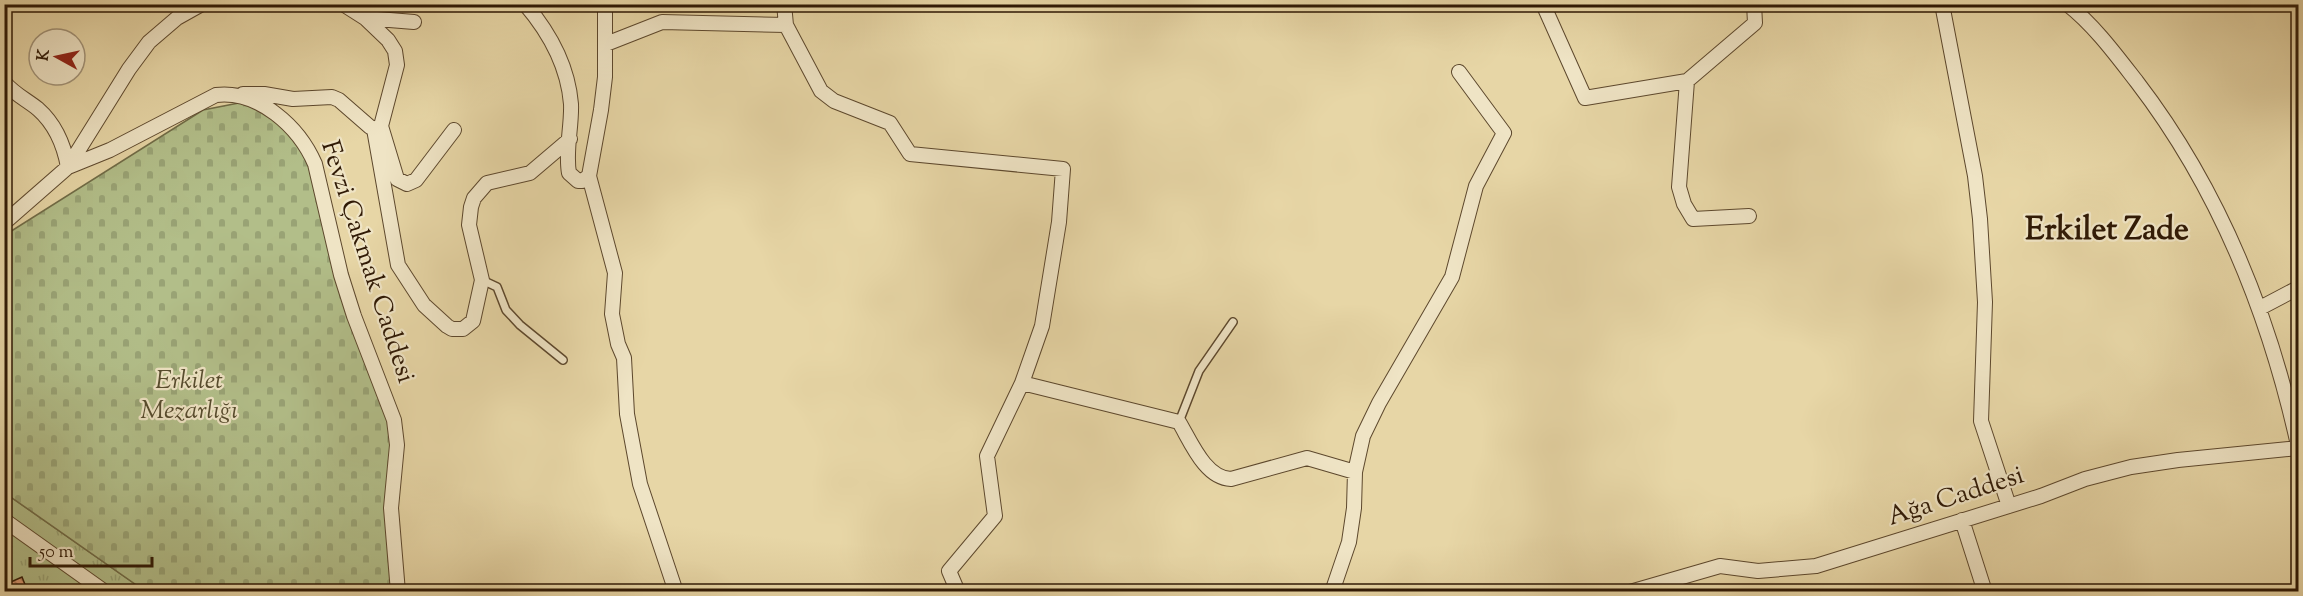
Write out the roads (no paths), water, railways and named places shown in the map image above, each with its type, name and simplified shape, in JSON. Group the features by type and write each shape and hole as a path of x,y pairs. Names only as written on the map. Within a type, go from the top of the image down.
{"street":[{"path":"4,223 68,167 138,55 177,18 202,4"},
{"path":"343,4 365,18 392,45 397,58 395,76 377,127 398,265 424,305 452,329 463,329 473,321 482,280 469,225 474,198 487,183 530,173 570,139"},
{"path":"525,4 546,32 562,67 571,104 569,173 578,181 590,176"},
{"path":"605,4 606,44 601,110 590,176 615,273 612,314 618,344 624,358 627,414 640,484 676,591"},
{"path":"784,4 786,25 821,92 834,101 890,123 910,154 1063,169 1059,222 1042,326 1022,383 987,456 995,516 950,571 958,591"},
{"path":"1543,4 1585,98 1687,81 1755,23 1754,4"},
{"path":"1942,4 1975,176 1980,219 1985,302 1982,421 2009,506"},
{"path":"2067,4 2090,25 2128,70 2173,133 2213,201 2260,308 2277,361 2298,447"},
{"path":"365,18 414,22"},
{"path":"606,44 662,22 786,25"},
{"path":"1332,591 1349,542 1354,508 1355,472 1363,436 1370,419 1452,278 1476,186 1503,133 1459,72"},
{"path":"1687,81 1679,177 1684,204 1693,219 1749,216"},
{"path":"4,82 36,108 51,124 62,144 68,167"},
{"path":"68,167 110,150 216,95 264,94 306,99 332,97 377,127 397,179 407,183 416,180 454,130"},
{"name":"Fevzi Çakmak Caddesi","path":"232,95 249,99 287,123 304,142 315,164 341,274 354,316 394,420 397,446 391,508 398,591"},
{"path":"2260,308 2298,288"},
{"path":"1022,383 1179,422 1213,472 1225,478 1231,479 1307,458 1355,472"},
{"name":"Ağa Caddesi","path":"1630,591 1720,566 1758,571 1816,566 2009,506 2085,479 2131,467 2298,447"},
{"path":"4,520 105,591"},
{"path":"1962,520 1985,591"}],"lane":[{"path":"482,280 497,286 506,310 520,325 563,360"},
{"path":"1179,422 1198,371 1233,322"}],"district":[{"name":"Erkilet Zade","path":"2107,231"}],"park label":[{"name":"Erkilet Mezarlığı","path":"189,396"}]}
